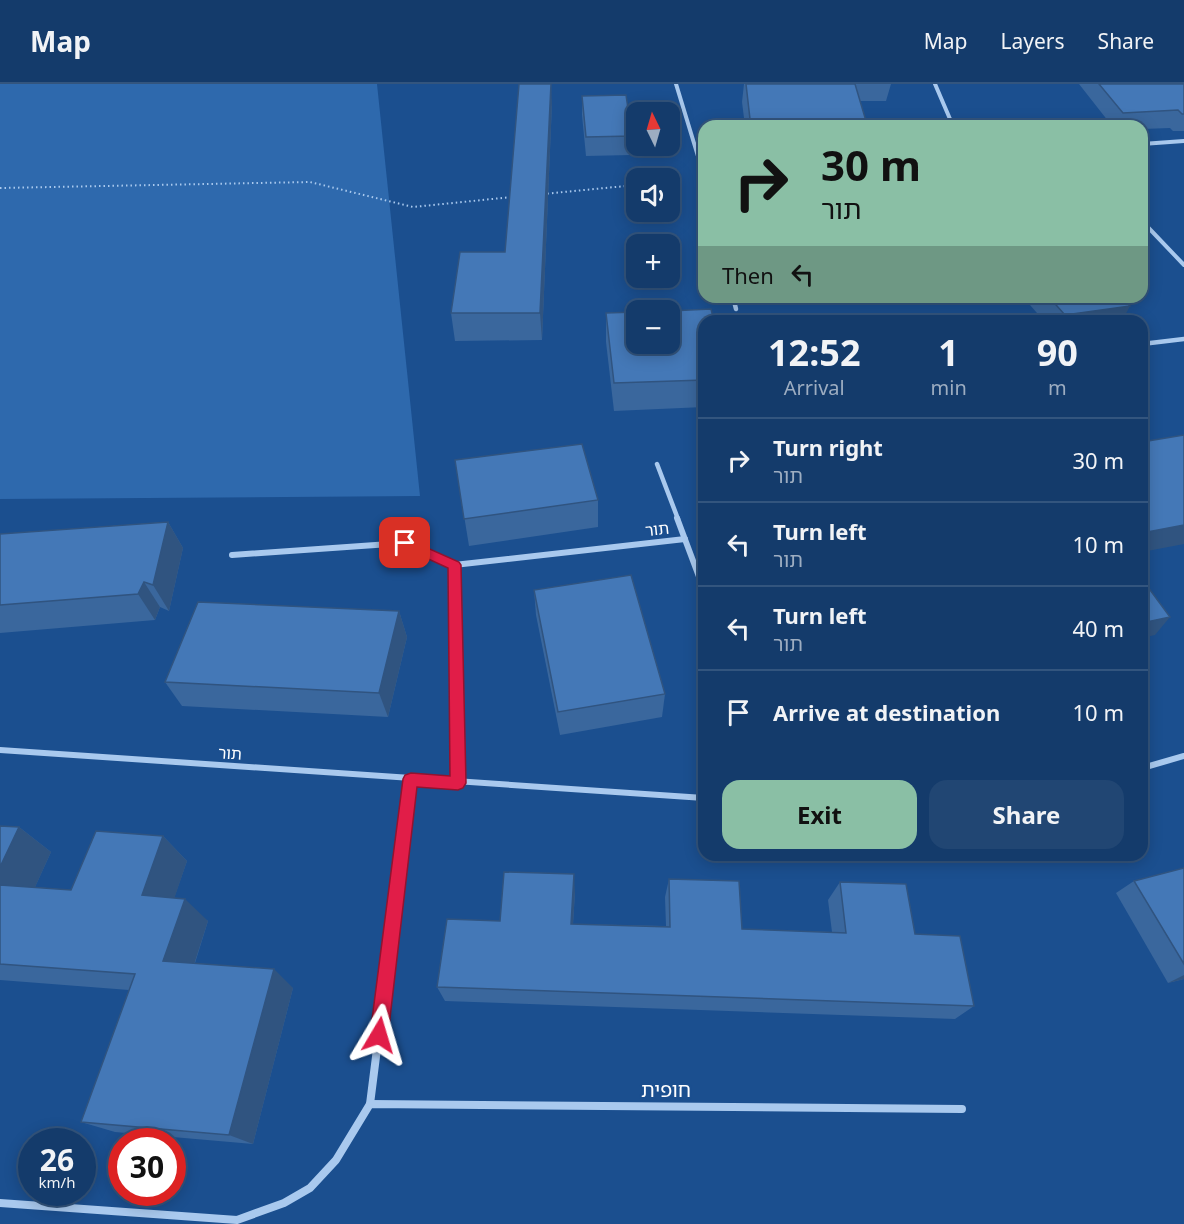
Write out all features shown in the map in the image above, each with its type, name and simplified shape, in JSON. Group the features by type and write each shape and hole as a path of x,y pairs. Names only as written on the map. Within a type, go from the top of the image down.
{"street":[{"path":"676,84 698,152"},
{"path":"935,84 950,120"},
{"path":"1148,144 1184,141"},
{"path":"1148,227 1184,265"},
{"path":"734,303 736,309"},
{"path":"1148,343 1184,339"},
{"name":"תור","path":"657,464 698,574"},
{"name":"תור","path":"454,565 685,539"},
{"path":"232,555 405,543 454,565 458,783"},
{"name":"תור","path":"0,750 698,798"},
{"path":"1148,766 1184,756"},
{"path":"0,1203 184,1220 237,1220 274,1208 311,1187 338,1157 370,1104 411,779"},
{"name":"חופית","path":"370,1104 962,1109"}],"path":[{"path":"0,188 310,182 413,207 519,196"},
{"path":"542,194 626,186"}],"shaded area":[{"path":"0,84 377,84 420,496 0,499"}],"building":[{"path":"519,84 551,84 540,313 451,313 460,252 505,252"},
{"path":"746,84 855,84 866,120 808,120 750,119"},
{"path":"1099,84 1184,84 1184,114 1178,110 1123,113"},
{"path":"626,95 626,136 586,137 582,96"},
{"path":"1054,303 1127,303 1130,306 1065,315"},
{"path":"711,309 712,315 698,315 698,380 614,383 606,313 626,312 626,354 680,354 680,310"},
{"path":"1184,435 1184,525 1148,532 1148,441"},
{"path":"582,444 598,500 464,519 455,460"},
{"path":"168,522 153,585 144,582 138,594 0,605 0,534"},
{"path":"631,575 665,694 558,712 534,590"},
{"path":"1148,587 1170,617 1148,622"},
{"path":"198,602 399,611 379,693 165,682"},
{"path":"0,826 19,827 0,867"},
{"path":"96,831 163,836 142,895 185,899 163,961 274,969 229,1135 186,1131 186,1128 149,1128 81,1122 135,974 0,964 0,885 71,890"},
{"path":"1184,868 1184,964 1134,881"},
{"path":"504,872 574,874 571,924 670,927 669,879 739,881 742,929 846,933 840,882 906,884 915,934 960,936 974,1006 437,987 447,919 500,921"}],"route":[{"path":"379,1035 411,779 458,783 454,565 405,543"}]}
